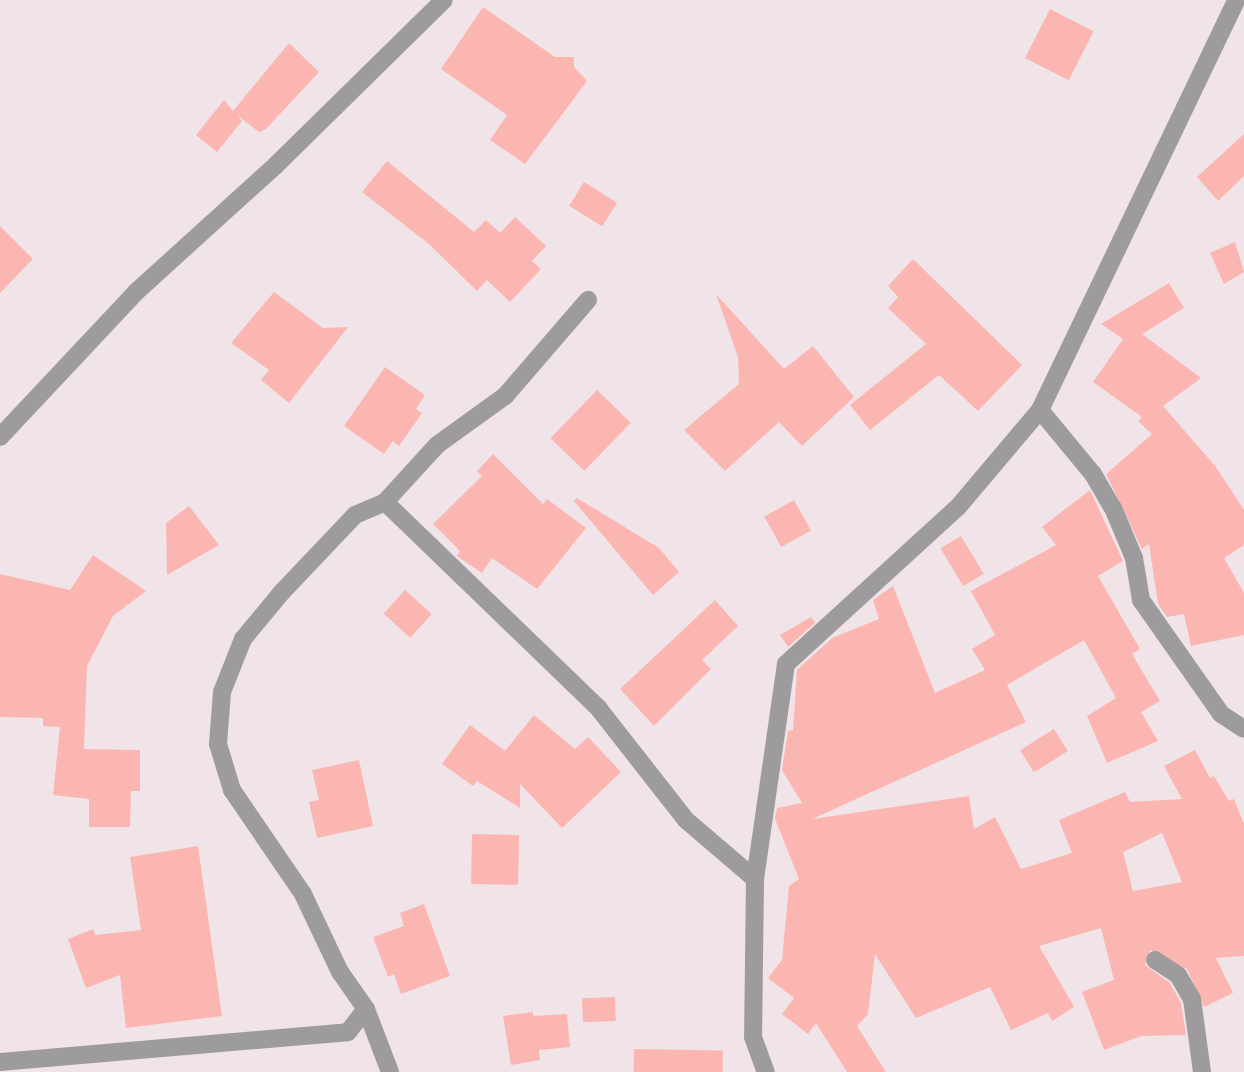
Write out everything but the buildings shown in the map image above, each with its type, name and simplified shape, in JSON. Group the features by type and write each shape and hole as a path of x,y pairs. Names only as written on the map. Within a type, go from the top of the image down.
{"street":[{"path":"0,437 128,300 276,165 444,0"},
{"path":"766,1072 753,1037 754,879 786,664 958,507 1040,410 1236,0"},
{"path":"390,1072 366,1009 340,972 303,894 232,790 218,744 222,692 243,639 355,515 385,502 437,445 505,396 588,300"},
{"path":"1040,410 1094,474 1113,508 1134,558 1141,600 1221,714 1244,729"},
{"path":"385,502 599,709 686,820 754,879"},
{"path":"1155,960 1178,975 1192,999 1202,1072"},
{"path":"0,1062 348,1032 366,1009"}]}
